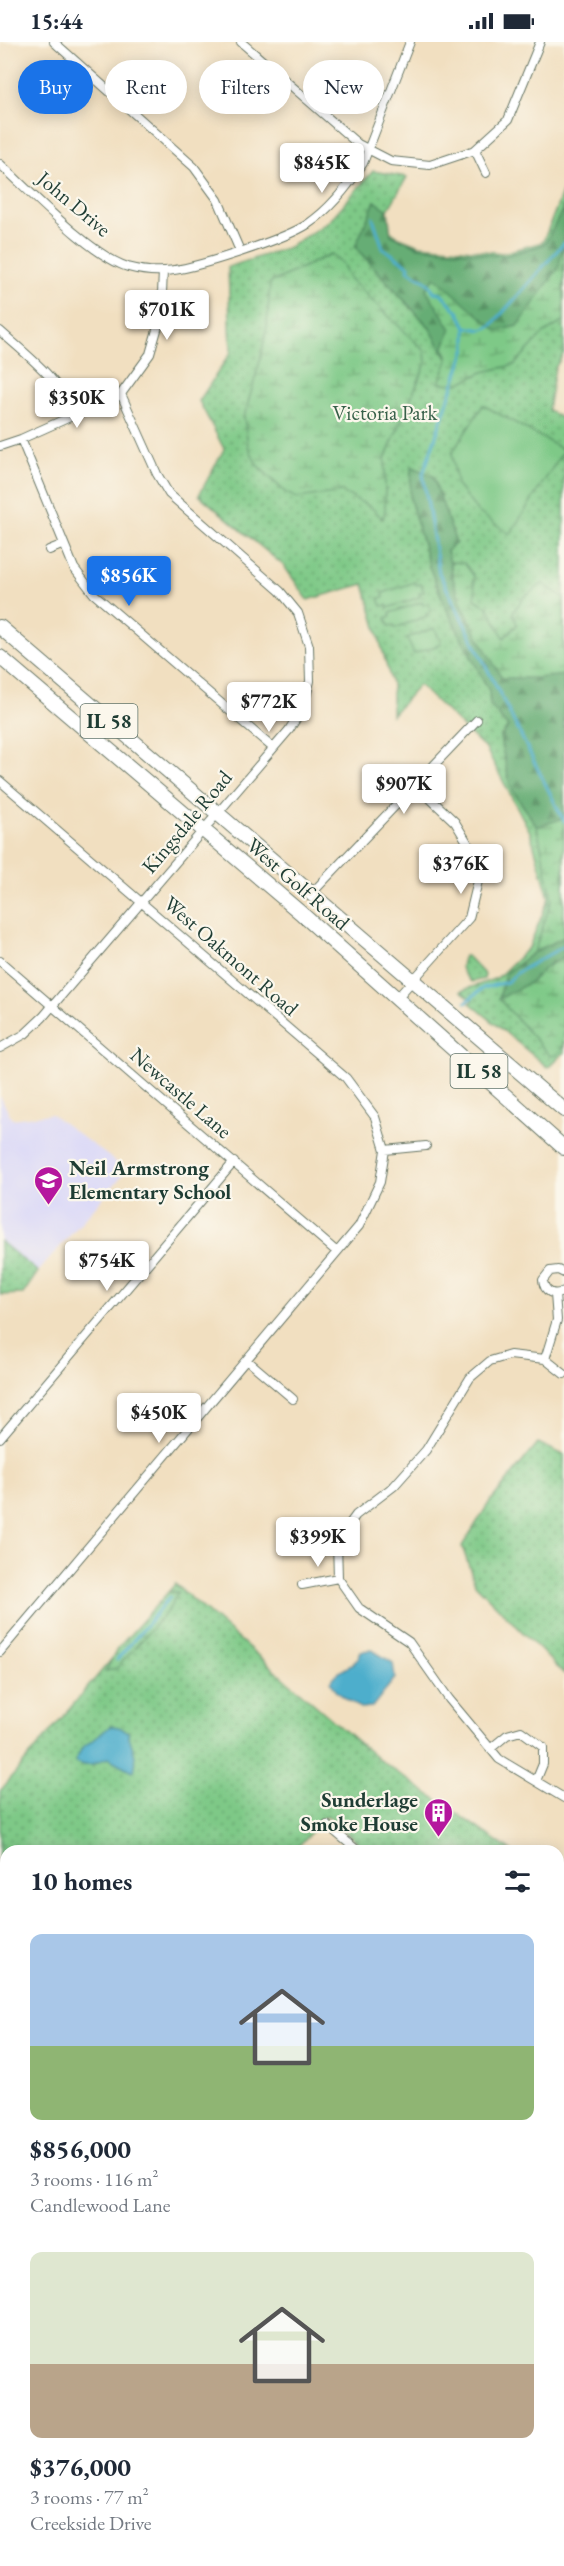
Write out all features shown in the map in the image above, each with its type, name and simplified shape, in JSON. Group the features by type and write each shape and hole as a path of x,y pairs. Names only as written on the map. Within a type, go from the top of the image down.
{"main road":[{"name":"West Golf Road","path":"0,627 564,1110"},
{"name":"West Golf Road","path":"0,657 204,830 563,1144"}],"street":[{"path":"54,42 194,166 218,200 240,251"},
{"path":"241,42 353,141 391,160 430,165 475,150 508,120 540,42"},
{"name":"John Drive","path":"0,164 88,244 127,266 163,272 188,268 293,233 318,216 353,178 369,151 410,42"},
{"path":"475,150 486,173"},
{"path":"0,446 21,440 121,394 150,354 161,316 163,272"},
{"path":"0,332 57,382 67,396 75,415"},
{"name":"Kingsdale Road","path":"0,1048 25,1034 53,1006 289,730 303,708 310,681 309,646 298,613 280,591 169,494 157,474 121,394"},
{"path":"21,440 74,568 94,594 273,748"},
{"path":"49,550 64,544"},
{"path":"312,893 477,720"},
{"name":"West Oakmont Road","path":"0,781 346,1078 375,1117 386,1150"},
{"path":"397,998 469,918 478,881 474,852 455,822 416,784"},
{"name":"Newcastle Lane","path":"0,961 337,1252"},
{"path":"0,1653 359,1226 380,1182 386,1150 426,1146"},
{"path":"1,1434 234,1162"},
{"path":"545,1359 557,1320 560,1292 545,1288 545,1276 554,1270 564,1273"},
{"path":"564,1374 545,1359 510,1355 490,1361 470,1378 426,1450 394,1486 356,1515 337,1541 338,1578 359,1608 410,1642 449,1699 499,1759 564,1798"},
{"path":"246,1360 293,1399"},
{"path":"302,1585 338,1578"},
{"path":"490,1749 507,1736 521,1731 543,1747 543,1764 536,1781"},
{"path":"327,1825 351,1845"}],"shaded area":[{"name":"Neil Armstrong Elementary School","path":"0,1096 12,1119 51,1114 127,1170 38,1272 0,1241"}],"green space":[{"name":"Victoria Park","path":"373,171 407,177 380,224 397,236 420,245 503,253 543,242 564,188 564,353 555,368 548,410 564,420 564,1052 547,1067 470,1003 473,1000 461,991 497,978 529,947 549,898 530,832 486,749 419,685 392,715 392,685 364,584 308,600 284,566 199,495 224,449 199,401 231,352 228,267 289,247 328,222"},
{"path":"375,201 388,210 391,235 420,247 504,256 545,244 564,206 564,240 559,267 519,326 497,331 434,278 426,289 451,329 444,347 448,360 429,327 355,247"},
{"path":"564,240 564,321 543,334 514,365 483,372 458,384 439,383 448,360 444,347 451,329 426,289 435,277 497,331 518,326 559,267"},
{"path":"331,254 342,263 349,278 425,351 426,363 385,459 383,519 371,507 342,492 297,498 286,493 257,465 248,446 244,417 267,326 270,283"},
{"path":"483,405 564,450 510,534 478,512 457,485 452,453"},
{"path":"411,466 433,476 456,543 447,551 456,587 473,627 502,678 564,675 564,818 537,827 510,786 500,738 508,727 490,705 489,691 446,608 430,569 410,499"},
{"path":"451,562 464,563 474,576 475,599 488,607 504,638 517,625 513,612 524,597 543,584 564,598 564,675 502,678 478,637 463,605 452,575"},
{"path":"415,582 416,585 421,584 424,592 419,593 420,597 388,608 387,605 382,606 379,598 384,597 383,593"},
{"path":"422,602 423,605 428,603 431,611 426,613 427,616 395,628 394,625 389,626 386,618 391,616 390,613"},
{"path":"435,628 441,644 414,654 407,638"},
{"path":"564,818 564,937 534,952 552,899 537,827"},
{"path":"564,937 564,957 546,967 531,982 499,999 505,974 534,952"},
{"path":"464,956 467,956 485,975 484,979 471,982 468,979 461,967"},
{"path":"564,957 564,1046 556,1055 550,1056 499,999 531,982 546,967"},
{"path":"0,1241 38,1272 23,1294 0,1295"},
{"path":"538,1443 564,1455 564,1674 475,1584 462,1546 489,1503"},
{"path":"175,1584 378,1759 502,1845 360,1845 327,1815 300,1845 0,1845 0,1791"},
{"path":"169,1591 178,1592 169,1609 117,1668 106,1671 117,1649"}],"water":[{"path":"372,1650 393,1663 395,1678 372,1707 360,1708 337,1692 331,1682 338,1673 355,1662 361,1651"},
{"path":"111,1726 128,1732 135,1758 132,1771 108,1758 89,1765 75,1761 82,1748"}],"waterway":[{"path":"373,218 383,248 409,266 408,270 425,280 434,292 441,293 459,313 466,327 466,348 423,474 439,573 564,821"},
{"path":"466,327 482,330 491,326 564,243"},
{"path":"466,1002 483,988 507,982 518,972 564,946"},
{"path":"117,1660 170,1597"}],"place":[{"name":"Neil Armstrong Elementary School","path":"48,1206"},
{"name":"Sunderlage Smoke House","path":"439,1838"}]}
